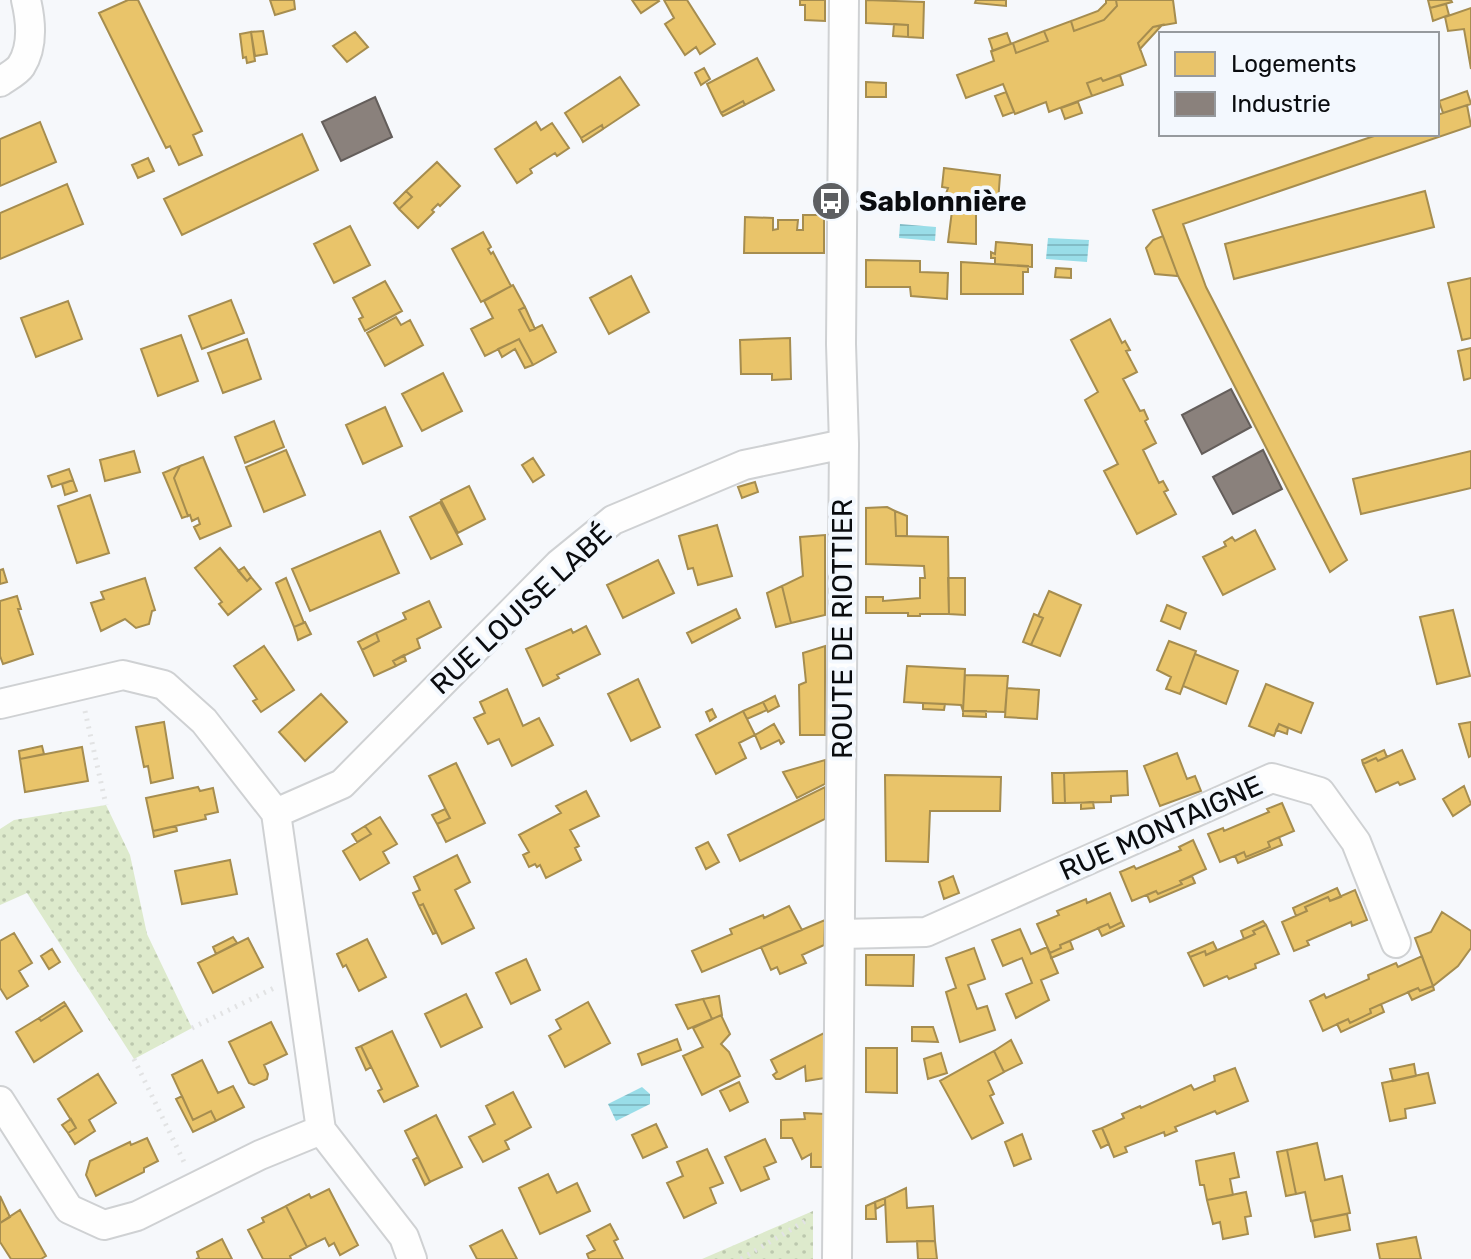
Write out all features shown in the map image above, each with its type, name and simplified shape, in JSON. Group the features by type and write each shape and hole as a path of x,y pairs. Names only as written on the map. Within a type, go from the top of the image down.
{"street":[{"path":"0,82 21,67 28,49 32,24 26,0"},
{"name":"ROUTE DE RIOTTIER","path":"837,1259 844,444 841,344 844,0"},
{"name":"RUE LOUISE LABÉ","path":"276,813 342,784 559,564 613,520 744,465 844,444"},
{"path":"0,704 123,675 164,685 204,721 276,813 321,1130 404,1237 412,1259"},
{"name":"RUE MONTAIGNE","path":"841,934 926,932 1272,778 1320,792 1356,842 1396,943"},
{"path":"0,1101 69,1209 104,1225 137,1216 260,1155 321,1130"}],"path":[{"path":"79,686 106,805"},
{"path":"192,1028 298,976"},
{"path":"134,1059 196,1186"},
{"path":"741,1259 807,1220"}],"green space":[{"path":"106,805 130,855 147,934 192,1028 134,1059 27,893 0,905 0,829 14,820"},
{"path":"813,1211 813,1259 702,1259"}],"water":[{"path":"900,224 936,227 935,241 899,238"},
{"path":"1048,238 1089,240 1087,262 1046,259"},
{"path":"642,1087 650,1094 650,1104 616,1121 608,1104"}],"building: Logements":[{"path":"128,0 138,0 202,131 193,135 202,155 179,165 170,146 166,148 99,13"},
{"path":"270,0 294,0 295,9 275,15"},
{"path":"632,0 658,0 659,1 641,13"},
{"path":"664,0 687,0 715,44 700,54 696,47 685,55 665,24 674,18"},
{"path":"800,0 825,0 825,21 805,20 805,5 800,5"},
{"path":"866,0 924,2 923,38 908,37 908,25 866,23"},
{"path":"976,0 1006,0 1006,6 975,3"},
{"path":"1106,0 1116,0 1117,6 1104,20 1074,31 1071,21 1098,11"},
{"path":"1116,0 1173,0 1176,23 1153,27 1138,43 1146,65 1103,81 1101,78 1087,83 1092,96 1049,112 1046,102 1015,114 1003,84 966,98 957,75 994,61 991,51 1013,43 1016,53 1048,41 1044,31 1071,21 1074,31 1104,20 1117,6"},
{"path":"1428,0 1451,0 1452,2 1430,8"},
{"path":"1446,4 1449,15 1433,21 1430,8"},
{"path":"1471,8 1471,69 1464,29 1448,31 1445,17"},
{"path":"894,24 908,25 908,37 893,36"},
{"path":"1162,25 1140,49 1138,43 1153,27"},
{"path":"263,31 267,54 255,56 251,32"},
{"path":"1044,31 1048,41 1016,53 1013,43"},
{"path":"251,32 255,61 247,63 246,57 243,58 240,34"},
{"path":"355,32 368,47 347,62 333,46"},
{"path":"1007,33 1011,44 993,51 989,39"},
{"path":"757,58 774,90 721,113 707,84"},
{"path":"704,68 710,79 701,85 695,73"},
{"path":"1120,75 1123,85 1092,96 1087,83"},
{"path":"620,77 639,105 603,129 602,125 581,138 565,113"},
{"path":"866,82 886,83 886,97 866,97"},
{"path":"1467,91 1471,104 1443,113 1439,101"},
{"path":"1006,92 1014,112 1003,116 995,96"},
{"path":"743,101 745,105 723,116 721,113"},
{"path":"1078,102 1082,113 1065,119 1061,108"},
{"path":"1467,105 1471,126 1183,224 1206,287 1347,560 1330,572 1178,276 1153,210 1374,136 1439,136 1439,114"},
{"path":"40,122 56,162 0,186 0,139"},
{"path":"536,122 541,130 552,123 569,148 530,169 532,173 517,183 495,149"},
{"path":"602,125 603,129 583,142 581,138"},
{"path":"302,134 318,170 182,235 164,199"},
{"path":"148,158 154,171 138,178 132,165"},
{"path":"437,162 460,186 432,210 434,212 418,228 399,209 412,197 406,191"},
{"path":"944,168 1000,175 998,203 992,208 980,207 980,212 976,212 976,244 948,242 952,211 946,210 943,202 948,188 942,187"},
{"path":"67,184 83,224 0,259 0,213"},
{"path":"406,191 412,197 399,209 394,203"},
{"path":"1425,191 1434,227 1234,279 1225,244"},
{"path":"803,215 824,215 824,253 744,253 745,217 773,218 773,230 778,229 778,220 798,220 797,230 803,230"},
{"path":"350,226 370,265 334,283 314,244"},
{"path":"483,232 491,247 488,249 491,254 493,252 511,286 481,302 452,249"},
{"path":"1163,236 1178,276 1155,274 1146,248 1153,240"},
{"path":"996,242 1032,245 1032,267 995,264 991,252 995,254"},
{"path":"866,260 920,261 920,272 948,273 947,299 911,296 910,287 866,287"},
{"path":"961,262 1028,266 1028,272 1023,272 1023,294 961,294"},
{"path":"1056,268 1071,269 1071,278 1055,277"},
{"path":"631,276 649,312 609,334 590,298"},
{"path":"1471,278 1471,338 1462,340 1448,283"},
{"path":"385,281 402,311 365,331 359,319 363,317 353,298"},
{"path":"513,285 525,307 519,310 530,331 542,325 556,352 533,365 519,339 485,356 471,329 493,318 484,301"},
{"path":"231,300 244,333 202,349 189,316"},
{"path":"68,301 82,339 36,357 21,318"},
{"path":"525,307 535,329 530,331 519,310"},
{"path":"396,317 401,325 410,320 423,345 385,366 367,333"},
{"path":"1110,319 1122,343 1125,341 1130,350 1126,351 1137,372 1123,379 1140,411 1144,410 1148,419 1145,421 1156,443 1143,450 1159,483 1163,481 1168,490 1164,492 1176,514 1137,534 1104,471 1118,464 1085,400 1098,392 1071,340"},
{"path":"181,335 198,381 158,396 141,349"},
{"path":"790,338 791,379 772,380 772,374 741,374 740,340"},
{"path":"247,339 261,379 223,393 208,353"},
{"path":"519,339 533,365 525,368 515,349 502,357 498,349"},
{"path":"1471,348 1471,378 1464,380 1458,351"},
{"path":"443,373 462,411 422,431 402,394"},
{"path":"385,407 402,446 363,464 346,425"},
{"path":"274,421 284,447 245,463 235,437"},
{"path":"286,450 305,495 264,512 246,467"},
{"path":"134,451 140,472 105,481 100,460"},
{"path":"1471,451 1471,488 1361,514 1353,479"},
{"path":"203,457 231,526 200,539 194,527 200,524 198,518 192,521 188,516 174,478 180,466"},
{"path":"533,458 544,475 533,482 522,465"},
{"path":"180,466 174,478 188,516 182,518 163,473"},
{"path":"69,469 73,480 52,487 48,476"},
{"path":"73,480 77,491 65,495 62,484"},
{"path":"755,482 758,492 742,498 738,487"},
{"path":"469,486 485,519 458,533 441,500"},
{"path":"90,495 109,553 77,563 58,506"},
{"path":"440,502 462,544 431,559 410,517"},
{"path":"887,507 895,511 896,536 948,537 949,614 908,616 908,613 866,613 866,597 883,597 883,601 920,598 920,578 925,578 924,566 866,564 866,508"},
{"path":"895,511 907,516 907,536 896,536"},
{"path":"717,525 732,576 698,585 693,568 688,569 679,536"},
{"path":"1255,530 1275,569 1223,595 1203,557 1226,546 1224,542 1232,537 1235,541"},
{"path":"380,531 399,573 310,611 292,569"},
{"path":"825,535 825,615 791,623 782,586 803,576 800,537"},
{"path":"220,548 247,581 251,577 261,589 228,615 219,604 222,602 195,568"},
{"path":"658,560 674,593 623,618 607,585"},
{"path":"244,567 251,577 247,581 238,571"},
{"path":"3,569 7,582 0,584 0,570"},
{"path":"145,578 155,610 149,624 136,628 125,619 101,631 91,603 104,599 101,592"},
{"path":"286,578 304,623 294,627 276,583"},
{"path":"948,578 965,578 965,615 949,614"},
{"path":"782,586 791,623 776,627 767,593"},
{"path":"1049,591 1081,605 1060,656 1031,645 1043,618 1038,616"},
{"path":"17,596 21,609 18,609 33,654 3,664 0,656 0,601"},
{"path":"429,601 441,627 417,639 420,648 393,661 396,666 374,676 362,650 379,641 376,633 406,619 403,613"},
{"path":"1167,605 1186,613 1180,629 1161,621"},
{"path":"736,609 740,618 692,643 687,633"},
{"path":"1453,610 1470,676 1437,684 1420,617"},
{"path":"1034,614 1043,618 1031,645 1023,642"},
{"path":"305,622 311,634 298,640 294,627"},
{"path":"586,626 600,654 557,675 559,678 543,686 526,649 571,629 573,633"},
{"path":"376,633 379,641 362,650 358,642"},
{"path":"1169,641 1196,651 1180,694 1166,689 1171,677 1157,670"},
{"path":"264,646 294,690 261,712 253,701 257,699 234,666"},
{"path":"825,646 825,735 800,735 799,685 806,682 803,653"},
{"path":"1195,654 1238,671 1226,704 1183,686"},
{"path":"404,655 406,661 396,666 393,661"},
{"path":"907,666 965,669 963,711 961,705 904,702"},
{"path":"965,675 1008,676 1005,712 963,711"},
{"path":"638,679 660,727 631,741 608,694"},
{"path":"1266,684 1313,703 1301,733 1279,724 1274,736 1249,726"},
{"path":"1007,688 1039,690 1037,719 1005,717"},
{"path":"507,689 523,726 539,718 553,745 512,766 499,739 488,744 474,718 485,713 480,702"},
{"path":"321,694 347,722 305,761 279,732"},
{"path":"775,696 779,706 768,712 763,702"},
{"path":"763,702 767,710 747,719 743,711"},
{"path":"923,703 945,704 944,710 923,709"},
{"path":"712,709 716,717 710,721 706,712"},
{"path":"743,711 755,735 739,743 746,758 716,774 696,735"},
{"path":"963,711 986,711 986,717 963,716"},
{"path":"164,722 173,778 151,783 148,766 144,767 136,727"},
{"path":"1471,722 1471,756 1469,757 1459,724"},
{"path":"774,724 784,742 781,744 779,740 761,749 755,735"},
{"path":"1279,724 1288,728 1287,734 1276,730"},
{"path":"42,746 44,754 20,759 19,751"},
{"path":"82,747 88,781 25,792 20,759"},
{"path":"1384,750 1387,757 1363,764 1362,760"},
{"path":"1402,750 1415,779 1400,785 1398,782 1376,792 1363,764"},
{"path":"1177,753 1187,779 1195,776 1201,791 1160,806 1144,766"},
{"path":"825,760 825,784 797,798 783,772"},
{"path":"456,763 485,823 446,842 437,824 450,818 429,776"},
{"path":"1127,771 1128,795 1111,796 1111,802 1065,803 1064,773"},
{"path":"1052,773 1064,773 1065,803 1053,803"},
{"path":"885,775 1001,777 1000,811 930,811 928,862 886,861"},
{"path":"1464,786 1471,804 1453,816 1443,799"},
{"path":"198,787 200,791 213,788 218,812 205,815 206,819 153,831 146,798"},
{"path":"825,787 825,819 740,861 728,835"},
{"path":"586,791 599,816 570,830 579,846 575,848 581,860 546,878 540,865 529,867 523,855 529,852 519,835 561,813 556,806"},
{"path":"1093,802 1094,808 1081,809 1081,803"},
{"path":"1282,803 1294,831 1268,842 1270,847 1246,857 1244,852 1220,862 1208,834 1223,828 1224,831 1269,812 1267,809"},
{"path":"445,809 450,818 437,824 432,815"},
{"path":"380,817 397,844 383,852 389,863 360,880 343,851 371,834 365,826"},
{"path":"176,826 177,831 154,837 153,831"},
{"path":"365,826 371,834 357,842 352,834"},
{"path":"1279,837 1282,845 1238,863 1235,856 1244,852 1246,857 1270,847 1268,842"},
{"path":"1193,840 1206,869 1180,881 1182,884 1132,901 1120,872 1134,866 1136,869 1181,850 1179,847"},
{"path":"708,842 719,862 706,869 696,848"},
{"path":"457,855 470,882 455,890 474,928 442,944 423,904 419,906 413,893 420,890 414,877"},
{"path":"230,860 237,894 182,904 175,871"},
{"path":"953,876 959,893 944,899 939,882"},
{"path":"1192,876 1195,883 1150,902 1147,895 1182,884 1180,881"},
{"path":"1337,888 1341,897 1330,901 1328,897 1305,907 1307,911 1296,916 1293,908"},
{"path":"1355,890 1367,920 1352,926 1351,922 1307,941 1309,945 1294,951 1282,922 1307,911 1305,907"},
{"path":"1110,893 1122,922 1110,928 1108,924 1060,945 1061,948 1050,953 1037,924 1059,915 1057,911"},
{"path":"423,904 436,933 433,934 419,906"},
{"path":"789,906 802,930 702,972 692,951 732,934 730,929"},
{"path":"1442,912 1471,931 1471,948 1458,966 1433,986 1415,938 1431,932"},
{"path":"825,920 824,945 802,955 806,963 780,974 777,967 771,970 761,947"},
{"path":"1263,921 1266,925 1244,939 1241,931"},
{"path":"1122,922 1124,926 1102,936 1098,928 1108,924 1110,928"},
{"path":"1266,925 1279,954 1255,964 1256,968 1204,986 1190,957 1205,951 1206,955 1255,934 1253,931"},
{"path":"1020,929 1031,954 1047,947 1058,973 1041,980 1049,1000 1016,1018 1006,994 1032,983 1022,958 1003,966 992,940"},
{"path":"14,933 32,963 19,971 28,986 7,999 0,988 0,941"},
{"path":"233,937 237,943 216,954 213,947"},
{"path":"248,938 263,967 213,993 198,963"},
{"path":"367,939 386,977 359,991 337,954"},
{"path":"1070,941 1073,949 1051,958 1050,953"},
{"path":"1213,942 1217,950 1190,957 1188,953"},
{"path":"974,948 985,979 968,985 977,1009 987,1006 995,1030 960,1042 946,992 956,988 946,958"},
{"path":"52,949 60,962 49,969 41,956"},
{"path":"866,955 914,955 913,986 866,985"},
{"path":"1422,956 1433,986 1420,991 1418,988 1370,1009 1371,1013 1350,1023 1348,1019 1323,1031 1310,1001 1324,994 1326,998 1369,979 1368,975 1396,963 1398,967"},
{"path":"526,959 540,990 511,1004 496,973"},
{"path":"1433,986 1434,990 1412,1000 1408,992 1418,988 1420,991"},
{"path":"466,994 482,1027 441,1047 425,1014"},
{"path":"719,996 722,1015 712,1019 703,999"},
{"path":"703,999 712,1019 688,1029 676,1005"},
{"path":"64,1002 66,1005 41,1021 39,1018"},
{"path":"588,1002 610,1043 565,1067 549,1036 561,1029 556,1020"},
{"path":"1381,1004 1384,1012 1341,1032 1337,1024 1348,1019 1350,1023 1371,1013 1370,1009"},
{"path":"66,1005 82,1031 34,1062 16,1032"},
{"path":"721,1015 730,1034 721,1044 729,1052 740,1076 702,1095 683,1056 703,1047 693,1028"},
{"path":"271,1022 287,1054 264,1065 267,1079 254,1085 249,1083 229,1042"},
{"path":"912,1027 933,1027 938,1042 912,1041"},
{"path":"392,1031 418,1086 384,1102 378,1091 382,1089 361,1046"},
{"path":"824,1033 825,1078 806,1081 805,1066 776,1079 773,1075 777,1072 771,1060"},
{"path":"677,1039 681,1050 642,1065 638,1054"},
{"path":"1011,1040 1022,1063 1004,1072 994,1051"},
{"path":"361,1046 371,1067 366,1070 356,1048"},
{"path":"866,1048 897,1048 897,1093 866,1092"},
{"path":"994,1051 1004,1072 988,1081 994,1094 990,1096 1003,1123 972,1139 940,1081"},
{"path":"941,1053 947,1073 928,1079 924,1059"},
{"path":"202,1060 218,1093 233,1086 244,1107 216,1121 211,1111 193,1120 172,1075"},
{"path":"1414,1064 1416,1076 1393,1081 1390,1069"},
{"path":"1235,1068 1248,1101 1175,1127 1177,1131 1165,1136 1164,1132 1125,1147 1127,1152 1114,1157 1102,1128 1124,1118 1122,1114 1191,1085 1194,1090 1215,1081 1214,1076"},
{"path":"1428,1073 1435,1103 1405,1109 1406,1118 1390,1121 1382,1083"},
{"path":"98,1074 116,1103 89,1120 95,1131 75,1144 68,1133 76,1128 58,1099"},
{"path":"739,1082 748,1102 730,1111 720,1091"},
{"path":"513,1092 531,1127 505,1141 509,1149 483,1162 469,1137 495,1124 486,1106"},
{"path":"182,1096 193,1120 211,1111 216,1121 193,1132 176,1099"},
{"path":"804,1113 825,1114 824,1167 811,1167 811,1154 802,1159 792,1138 781,1138 781,1120 805,1119"},
{"path":"436,1115 462,1167 430,1182 405,1131"},
{"path":"71,1119 76,1128 68,1133 62,1125"},
{"path":"656,1124 667,1147 643,1158 632,1135"},
{"path":"1102,1128 1109,1144 1101,1148 1093,1131"},
{"path":"1022,1134 1031,1159 1014,1166 1005,1142"},
{"path":"147,1138 158,1161 144,1168 144,1172 96,1196 86,1175 90,1161 130,1142 131,1145"},
{"path":"765,1139 776,1162 764,1167 769,1179 741,1191 725,1157"},
{"path":"1317,1143 1325,1180 1342,1176 1350,1213 1311,1221 1305,1192 1296,1194 1287,1150"},
{"path":"707,1149 723,1183 710,1188 716,1203 684,1218 667,1183 683,1176 677,1162"},
{"path":"1287,1150 1296,1194 1286,1196 1277,1152"},
{"path":"1234,1153 1239,1177 1230,1179 1233,1195 1207,1200 1204,1185 1200,1185 1196,1161"},
{"path":"418,1157 430,1182 425,1185 413,1160"},
{"path":"548,1174 557,1193 577,1183 590,1211 540,1234 519,1188"},
{"path":"906,1188 907,1208 933,1206 935,1241 887,1242 885,1198"},
{"path":"329,1189 358,1245 340,1255 334,1243 329,1246 325,1238 307,1247 286,1206 309,1194 311,1198"},
{"path":"1246,1192 1251,1216 1245,1217 1248,1234 1223,1239 1220,1222 1213,1224 1207,1200"},
{"path":"0,1196 10,1217 0,1223"},
{"path":"885,1198 885,1204 876,1209 875,1202"},
{"path":"875,1202 876,1219 866,1219 866,1206"},
{"path":"286,1206 307,1247 290,1256 291,1259 263,1259 248,1230 264,1222 262,1218"},
{"path":"20,1210 46,1256 41,1259 11,1259 0,1242 0,1223"},
{"path":"1347,1214 1350,1230 1315,1237 1312,1221"},
{"path":"610,1224 623,1259 589,1259 587,1254 595,1250 587,1236"},
{"path":"502,1230 517,1259 477,1259 470,1246"},
{"path":"1416,1237 1421,1259 1380,1259 1377,1244"},
{"path":"222,1239 232,1259 196,1259 199,1258 197,1252"},
{"path":"917,1241 935,1241 937,1259 918,1259"}],"building: Industrie":[{"path":"375,97 392,137 341,161 322,122"},
{"path":"1231,389 1251,427 1202,454 1182,415"},
{"path":"1263,450 1282,489 1233,514 1213,477"}],"place":[{"name":"Sablonnière","path":"831,201"}]}
